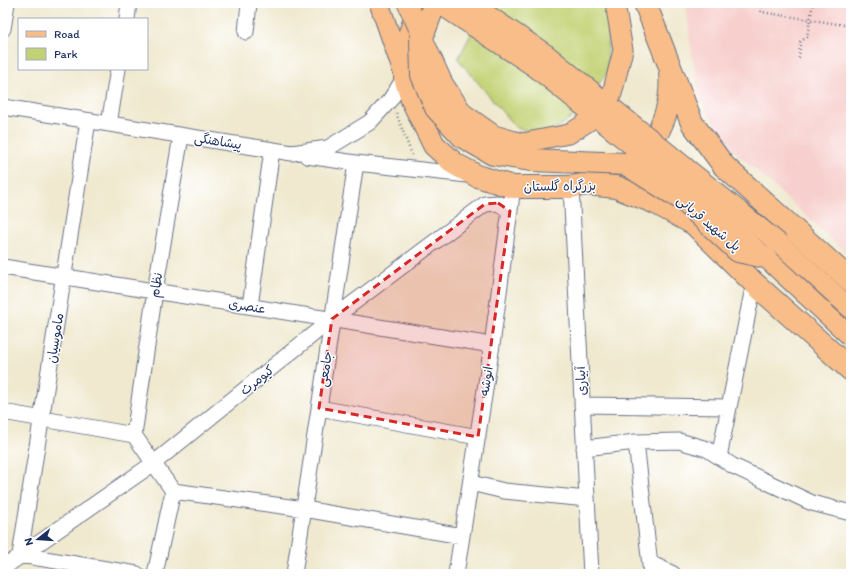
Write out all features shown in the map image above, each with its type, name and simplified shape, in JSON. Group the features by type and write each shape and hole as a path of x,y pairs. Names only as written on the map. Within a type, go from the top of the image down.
{"highway":[{"path":"405,77 408,38 421,3"},
{"name":"پل شهید قربانی","path":"438,3 433,8 422,40 422,75 436,108 463,137 493,154 531,160 626,164 683,200 738,251 772,251"},
{"path":"644,3 650,12 669,66 692,123 724,166 851,281"},
{"path":"579,186 612,176 624,169 645,151 664,118 668,105 670,86 669,66"},
{"name":"بزرگراه گلستان","path":"405,77 412,100 434,145 455,164 478,176 513,187 616,187 656,203 694,224 754,283 851,370"}],"main road":[{"path":"378,3 405,77"},
{"path":"407,3 443,83 463,113 494,135 522,143 569,134 589,121 612,94 623,50 615,3"},
{"name":"پل شهید قربانی","path":"438,3 536,68 694,196 772,251"},
{"path":"470,3 546,54 772,251 851,309"},
{"path":"772,251 851,337"}],"street":[{"path":"3,29 7,3"},
{"path":"126,18 129,3"},
{"path":"246,32 249,3"},
{"path":"109,124 118,70"},
{"name":"پیشاهنگی","path":"3,107 292,153 328,148 370,122 390,100 405,77"},
{"name":"ماموسیان","path":"20,555 65,277 88,121"},
{"name":"نظام","path":"134,435 155,291 181,136"},
{"path":"250,306 272,150"},
{"path":"292,153 356,163 478,176"},
{"name":"جامعی","path":"294,574 356,163"},
{"name":"آبیاری","path":"579,186 582,405 591,574"},
{"name":"انوشه","path":"456,574 492,345 513,187"},
{"name":"کیومرث","path":"3,568 154,463 332,320 485,204 498,203 510,211"},
{"name":"عنصری","path":"3,267 492,345"},
{"path":"719,457 754,283"},
{"path":"582,405 729,407"},
{"path":"319,408 478,437"},
{"path":"3,412 134,435 173,491 156,574"},
{"path":"584,448 636,442 679,441 707,449 733,466 770,485 812,503 851,513"},
{"path":"636,442 650,568 673,574"},
{"path":"471,483 504,490 587,499"},
{"path":"173,491 304,509 462,536"},
{"path":"20,555 137,574"}],"path":[{"path":"762,3 761,12 851,26"},
{"path":"799,58 800,42 807,37 812,3"},
{"path":"390,100 418,169"}],"highlighted area":[{"path":"498,203 510,211 478,437 319,408 332,319 485,204"}],"shaded area":[{"path":"686,3 851,3 851,257 727,144 700,99 690,42"}],"green space":[{"path":"487,3 603,3 609,14 607,73 573,117 546,135 516,128 458,59"}]}
